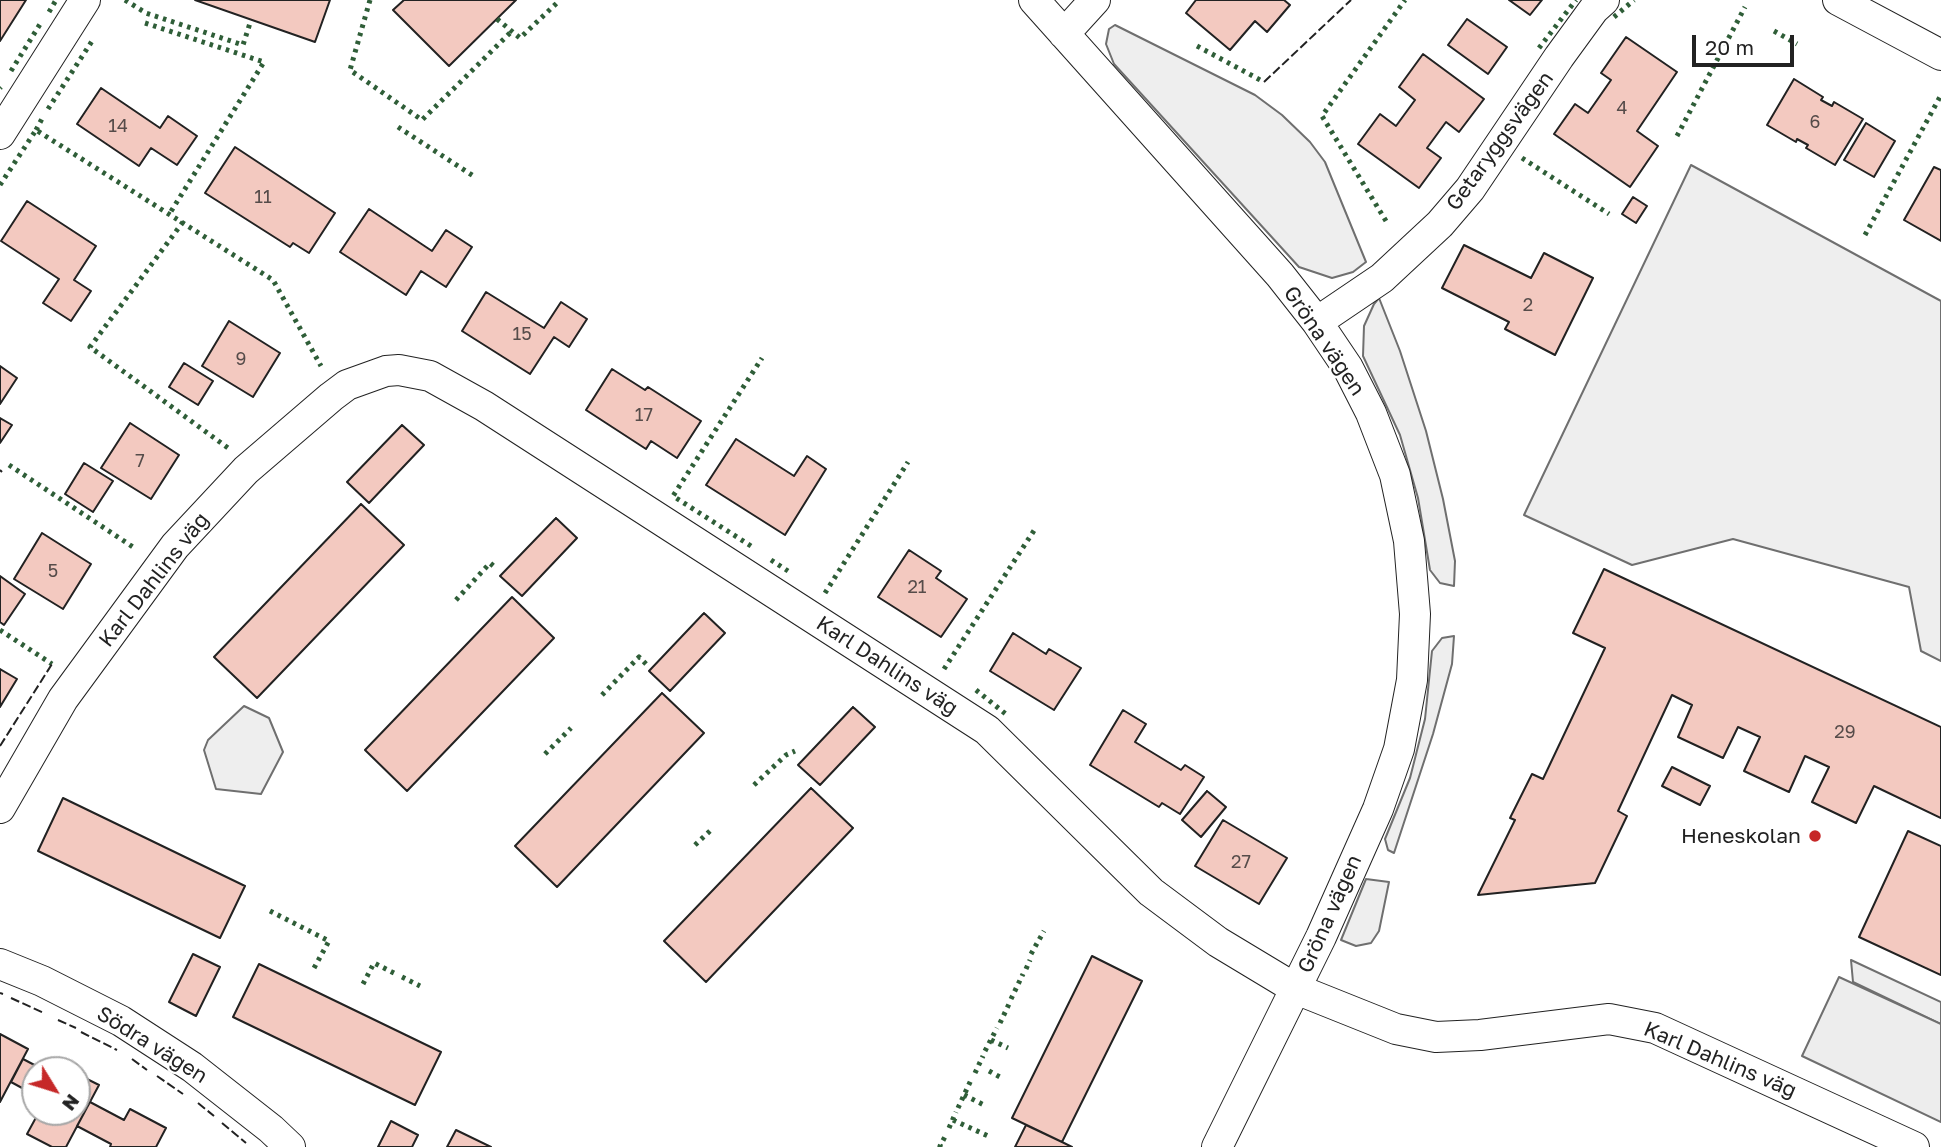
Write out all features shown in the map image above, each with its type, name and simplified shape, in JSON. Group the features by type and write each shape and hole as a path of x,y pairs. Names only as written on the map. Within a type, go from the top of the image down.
{"street":[{"path":"0,134 85,0"},
{"name":"Gröna vägen","path":"1034,0 1280,275 1317,323 1348,368 1371,413 1395,475 1409,541 1415,614 1412,680 1399,750 1378,809 1296,989 1262,1052 1217,1147"},
{"path":"1065,34 1095,0"},
{"name":"Getaryggsvägen","path":"1317,323 1382,278 1440,224 1470,189 1559,57 1594,9 1604,0"},
{"path":"1838,0 1941,55"},
{"name":"Karl Dahlins väg","path":"0,808 63,699 184,536 246,470 339,391 347,385 399,370 430,376 484,406 987,730 1151,892 1218,942 1296,989 1396,1029 1436,1037 1480,1035 1609,1019 1655,1028 1914,1147"},
{"name":"Södra vägen","path":"0,964 42,981 121,1021 192,1067 290,1147"}],"shaded area":[{"path":"1115,25 1255,95 1282,115 1310,142 1325,162 1366,262 1353,272 1332,278 1299,267 1114,64 1106,44 1109,29"},
{"path":"1691,165 1941,301 1941,661 1921,651 1909,587 1733,539 1632,565 1524,515"},
{"path":"1379,298 1400,351 1426,431 1455,561 1454,586 1440,583 1430,570 1418,498 1400,435 1363,356 1364,326"},
{"path":"1454,636 1452,664 1433,734 1394,853 1388,850 1385,839 1410,778 1425,719 1432,651 1442,638"},
{"path":"244,706 269,718 283,752 261,794 216,789 204,750 208,740"},
{"path":"1366,879 1389,882 1379,931 1371,943 1356,946 1341,940"},
{"path":"1851,960 1941,1002 1941,1024 1853,982"},
{"path":"1839,977 1941,1024 1941,1122 1802,1056"}],"building":[{"path":"0,0 26,0 0,41"},
{"path":"195,0 330,0 315,42"},
{"path":"404,0 516,0 449,66 393,10"},
{"path":"1196,0 1284,0 1290,5 1267,32 1255,21 1230,50 1186,13"},
{"path":"1509,0 1542,0 1530,15"},
{"path":"1467,19 1507,47 1488,74 1448,45"},
{"path":"1626,37 1677,72 1637,131 1658,146 1630,187 1554,134 1575,104 1588,113 1611,80 1601,73"},
{"path":"1423,54 1484,99 1459,132 1446,122 1427,148 1441,158 1419,188 1358,144 1380,114 1396,126 1415,100 1399,87"},
{"path":"1794,79 1823,97 1821,100 1832,106 1834,102 1863,119 1835,165 1806,148 1808,145 1797,139 1796,142 1767,125"},
{"path":"101,88 160,128 168,116 197,136 177,165 151,148 139,166 77,124"},
{"path":"1866,123 1895,141 1874,177 1844,160"},
{"path":"235,147 335,213 309,253 293,243 290,247 205,193"},
{"path":"1934,167 1941,170 1941,241 1904,220"},
{"path":"1633,197 1647,206 1636,223 1622,214"},
{"path":"27,201 96,246 74,280 91,291 71,321 43,303 59,279 1,241"},
{"path":"369,209 432,251 446,230 472,247 446,287 421,271 406,295 340,252"},
{"path":"1464,245 1531,278 1544,253 1593,278 1555,355 1505,329 1509,322 1442,288"},
{"path":"486,292 544,328 561,302 587,319 569,347 554,337 530,374 462,331"},
{"path":"229,321 280,353 253,397 202,366"},
{"path":"184,363 213,381 198,405 169,387"},
{"path":"0,366 17,378 0,404"},
{"path":"612,369 645,390 648,387 701,421 677,458 651,441 646,449 586,410"},
{"path":"0,418 12,425 0,443"},
{"path":"130,423 179,455 151,499 101,468"},
{"path":"402,425 424,445 369,503 347,482"},
{"path":"736,439 794,476 807,456 826,469 785,535 706,485"},
{"path":"84,463 113,481 93,512 65,494"},
{"path":"361,504 404,545 257,698 214,657"},
{"path":"556,518 577,538 522,596 500,576"},
{"path":"42,533 91,564 63,609 14,579"},
{"path":"909,550 941,571 936,578 967,599 941,637 878,597"},
{"path":"1604,569 1941,727 1941,818 1874,786 1856,823 1812,802 1829,767 1805,756 1789,792 1744,771 1760,737 1738,727 1723,758 1678,737 1692,705 1672,695 1618,811 1627,816 1595,883 1478,895 1515,820 1510,818 1532,774 1543,779 1605,648 1573,633"},
{"path":"0,576 25,594 4,625 0,622"},
{"path":"512,597 554,638 407,791 365,750"},
{"path":"704,613 725,633 670,691 649,671"},
{"path":"1013,633 1046,654 1049,649 1081,668 1054,710 990,671"},
{"path":"0,669 17,679 0,707"},
{"path":"662,693 704,733 557,887 515,846"},
{"path":"853,707 875,727 820,785 798,765"},
{"path":"1123,710 1146,724 1135,742 1181,770 1185,765 1204,777 1180,814 1162,803 1159,807 1090,765"},
{"path":"1672,767 1710,786 1700,805 1662,786"},
{"path":"811,788 853,828 706,982 664,941"},
{"path":"1207,791 1226,807 1201,837 1182,820"},
{"path":"63,798 245,886 220,938 38,851"},
{"path":"1223,820 1287,858 1259,904 1195,866"},
{"path":"1908,831 1941,846 1941,975 1859,937"},
{"path":"193,954 220,967 196,1016 169,1002"},
{"path":"1092,956 1142,981 1062,1142 1012,1118"},
{"path":"259,964 441,1052 415,1105 233,1017"},
{"path":"0,1034 28,1049 24,1056 21,1056 21,1062 0,1102"},
{"path":"21,1063 21,1087 11,1082"},
{"path":"91,1081 99,1085 91,1100"},
{"path":"91,1103 124,1120 130,1109 166,1128 156,1147 110,1147 111,1144 77,1126 91,1126"},
{"path":"391,1121 418,1135 412,1147 378,1147"},
{"path":"1026,1125 1062,1142 1072,1147 1015,1147"},
{"path":"31,1126 77,1126 66,1147 52,1147 27,1134"},
{"path":"456,1130 491,1147 447,1147"}],"hedge":[{"path":"49,12 56,0"},
{"path":"125,0 146,13 243,45 251,20"},
{"path":"370,0 350,70 422,120 512,31"},
{"path":"497,19 520,38 560,0"},
{"path":"1386,221 1322,116 1405,0"},
{"path":"1539,48 1576,0"},
{"path":"1614,17 1634,0"},
{"path":"1677,136 1745,7"},
{"path":"11,71 42,21"},
{"path":"145,23 264,62 170,213"},
{"path":"1774,31 1797,44"},
{"path":"48,109 94,38"},
{"path":"1197,46 1264,82"},
{"path":"1865,235 1941,95"},
{"path":"36,130 44,115"},
{"path":"398,127 475,177"},
{"path":"0,185 36,130 273,280 321,366"},
{"path":"1522,158 1609,214"},
{"path":"183,222 90,347 228,448"},
{"path":"751,546 673,496 762,358"},
{"path":"825,593 908,462"},
{"path":"9,465 136,549"},
{"path":"944,669 1035,529"},
{"path":"771,560 788,571"},
{"path":"456,600 490,563 497,569"},
{"path":"0,630 52,664"},
{"path":"602,695 639,657 647,665"},
{"path":"976,690 1007,715"},
{"path":"545,754 571,728"},
{"path":"754,785 786,755 795,751"},
{"path":"695,845 712,829"},
{"path":"270,911 329,941 314,968"},
{"path":"1031,954 1044,931"},
{"path":"1026,969 1030,960"},
{"path":"363,984 374,963 396,974"},
{"path":"1011,999 1023,974"},
{"path":"402,977 420,986"},
{"path":"1000,1023 1009,1004"},
{"path":"985,1051 997,1028"},
{"path":"991,1040 1008,1048"},
{"path":"975,1073 983,1056"},
{"path":"989,1071 1000,1077"},
{"path":"958,1108 971,1080"},
{"path":"964,1095 986,1106"},
{"path":"949,1128 956,1112"},
{"path":"953,1120 988,1136"},
{"path":"942,1147 940,1146 947,1133"}],"fence":[{"path":"1264,82 1351,0"},
{"path":"0,746 52,664"},
{"path":"11,998 44,1013"},
{"path":"58,1020 76,1028"},
{"path":"81,1032 117,1050"},
{"path":"132,1059 147,1070"},
{"path":"157,1076 183,1094"},
{"path":"198,1103 214,1116"},
{"path":"222,1123 246,1143"}],"place":[{"name":"Heneskolan","path":"1815,836"}]}
